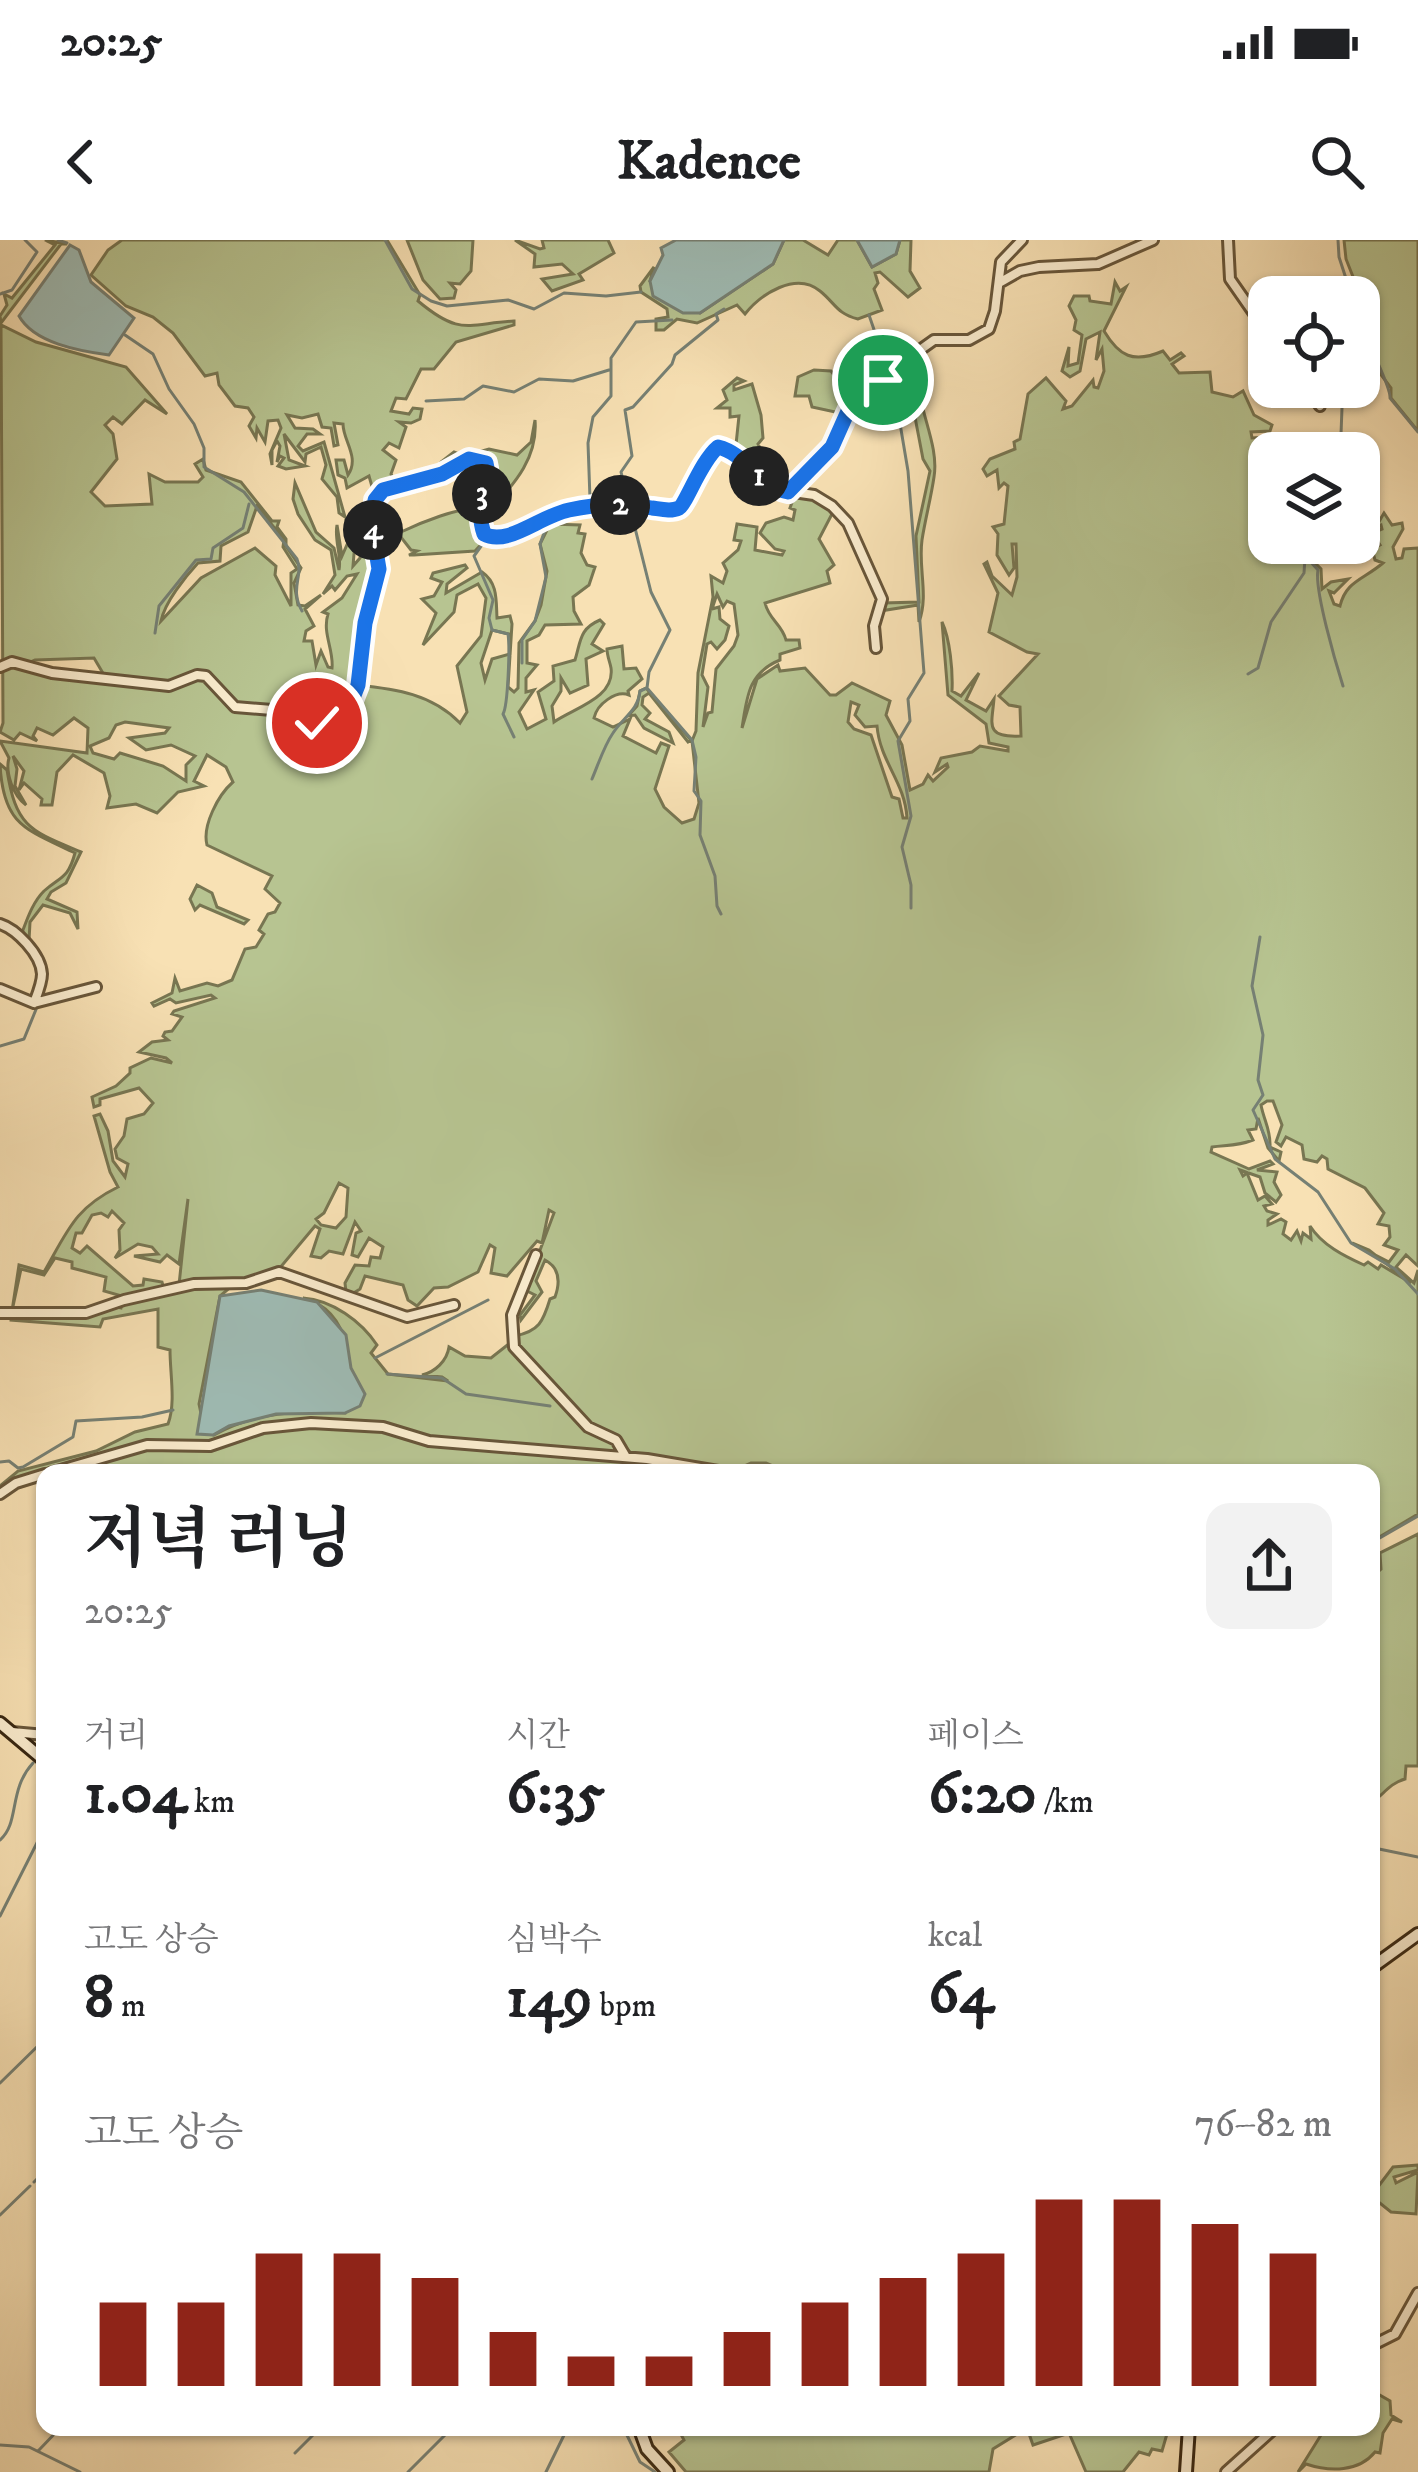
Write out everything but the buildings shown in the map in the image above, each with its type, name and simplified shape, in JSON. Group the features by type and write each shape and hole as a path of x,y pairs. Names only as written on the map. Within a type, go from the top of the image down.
{"street":[{"path":"788,492 832,447 853,400 868,387 934,340 969,340 988,329 1003,258 1022,240"},
{"path":"998,284 1039,267 1098,263 1153,240"},
{"path":"1228,240 1230,279 1248,305"},
{"path":"0,667 11,662 52,673 170,686 197,674 206,676 235,707 272,710 335,725 347,713 358,685 365,623 379,569 373,505 383,490 442,474 469,459 486,463 488,478 479,515 484,534 497,539 511,537 537,519 574,508 680,508 690,484 718,447 751,466 773,488 814,495 848,523 882,599 874,626 876,648"},
{"path":"0,924 20,936 39,964 42,976 34,1003"},
{"path":"0,989 34,1003 96,987"},
{"path":"536,1255 512,1315 514,1346 581,1421 616,1440 626,1457"},
{"path":"0,1313 86,1313 194,1284 246,1282 279,1272 407,1317 454,1305"},
{"path":"81,1464 147,1445 210,1446 263,1428 310,1423 383,1427 429,1441 672,1464"},
{"path":"0,1494 36,1477"},
{"path":"5,1728 36,1733"},
{"path":"5,1728 36,1754"},
{"path":"1380,1961 1418,1934"},
{"path":"1380,2342 1395,2334 1418,2293"},
{"path":"642,2436 647,2449 668,2472"},
{"path":"1186,2472 1188,2436"},
{"path":"1230,2471 1267,2436"}],"green space":[{"path":"45,240 67,244 61,244 1,323 7,305 4,294 12,298 55,245"},
{"path":"122,240 387,240 420,295 418,301 432,312 454,324 514,321 514,325 456,342 434,369 421,369 406,399 396,398 391,411 409,414 413,408 422,409 420,419 399,422 406,427 399,448 389,443 383,450 396,460 391,474 395,481 409,482 440,473 441,462 454,452 464,456 489,449 517,455 531,442 535,420 529,457 492,507 495,511 482,530 488,537 475,551 409,555 417,551 400,536 440,516 479,508 474,485 482,468 462,467 383,490 368,504 373,490 369,476 347,488 345,478 338,475 336,460 344,460 348,475 352,462 343,424 334,423 338,445 334,446 331,428 322,427 318,414 287,415 295,428 320,434 307,434 298,446 303,451 324,442 345,517 322,479 326,465 321,447 306,454 305,462 284,434 289,460 305,466 278,466 284,458 280,456 277,462 277,441 272,465 270,454 281,428 278,420 268,421 265,442 257,428 256,438 249,426 254,417 248,408 235,406 219,385 217,373 205,376 173,333 153,317 126,306 91,275 108,250"},
{"path":"407,240 473,240 471,271 460,284 450,283 456,290 454,298 440,299 423,280"},
{"path":"515,240 540,249 544,248 542,240 608,240 614,253 579,274 583,280 552,291 542,279 573,274 562,264 534,267 535,254"},
{"path":"784,240 803,240 828,255 838,240 857,240 872,267 896,254 900,240 911,240 910,271 920,288 908,297 880,272 875,273 878,283 874,289 882,310 858,319 811,285 790,284 760,299 745,314 737,305 697,323 677,319 664,330 656,330 656,319 668,317 667,309 641,292 640,286 654,267 650,281 700,313 773,264"},
{"path":"1344,240 1418,240 1418,431 1391,398 1391,388 1380,373 1380,276 1353,276"},
{"path":"1115,282 1120,291 1126,287 1104,331 1121,352 1143,357 1163,351 1170,360 1181,353 1184,356 1172,364 1179,373 1210,372 1212,392 1233,397 1243,391 1248,408 1272,425 1270,431 1248,432 1248,564 1316,564 1321,569 1322,589 1348,579 1334,593 1329,591 1334,604 1340,606 1351,586 1383,563 1380,520 1384,513 1392,525 1402,523 1393,547 1396,559 1402,558 1404,549 1418,548 1418,1266 1406,1255 1396,1267 1414,1283 1418,1270 1418,1514 1380,1537 1380,1464 692,1464 634,1456 615,1437 593,1429 516,1347 515,1336 539,1324 557,1292 556,1272 545,1260 536,1281 542,1292 521,1320 535,1295 525,1290 554,1213 549,1210 542,1243 537,1241 507,1276 491,1273 495,1248 490,1245 478,1272 448,1287 434,1288 417,1306 408,1300 403,1285 365,1276 360,1289 346,1292 345,1283 355,1265 369,1266 371,1257 380,1258 383,1247 369,1238 358,1257 352,1255 356,1233 361,1231 355,1222 343,1254 329,1251 321,1258 311,1256 320,1229 315,1226 279,1269 236,1282 179,1285 188,1199 179,1264 167,1255 160,1262 134,1256 158,1254 138,1244 115,1258 124,1223 112,1211 108,1217 101,1213 92,1215 82,1233 76,1233 72,1248 80,1253 87,1246 133,1286 143,1285 144,1279 162,1282 164,1289 125,1297 104,1291 106,1277 55,1258 44,1275 21,1269 12,1311 19,1265 44,1272 82,1212 118,1187 94,1116 100,1114 113,1161 125,1177 128,1164 117,1158 115,1149 127,1119 144,1114 153,1103 139,1088 100,1099 94,1107 92,1097 116,1086 130,1068 151,1058 172,1063 139,1052 152,1042 168,1040 165,1032 172,1031 182,1017 174,1011 215,998 152,1003 172,993 175,978 180,991 232,980 245,949 256,947 264,934 259,930 280,903 265,889 272,876 207,845 212,811 233,782 226,767 207,755 194,781 204,786 178,792 157,813 136,804 107,808 110,796 104,773 73,755 57,772 52,805 41,805 42,799 24,783 19,790 24,771 13,756 15,786 26,805 14,790 9,758 0,741 87,753 88,728 74,718 53,735 37,728 33,736 37,741 20,733 14,740 0,732 1,325 36,342 126,367 167,414 145,400 122,424 113,417 105,425 113,434 117,459 91,492 105,506 152,504 149,474 165,482 198,482 203,477 195,464 203,459 206,470 241,482 272,521 279,521 277,527 301,568 294,583 298,605 305,606 321,595 305,609 314,626 306,631 304,641 312,641 316,665 321,651 332,668 328,614 323,612 342,598 357,574 323,594 335,575 331,550 315,540 298,514 295,483 316,532 334,548 339,570 337,525 342,556 349,540 346,521 351,522 353,566 360,558 363,532 372,537 378,561 357,685 425,699 460,723 467,712 457,666 481,636 486,598 478,584 457,595 454,612 423,645 436,613 422,599 434,596 442,582 431,578 433,573 467,568 447,584 446,593 482,572 491,581 497,618 510,616 512,624 508,687 514,692 519,643 535,621 547,571 540,544 550,524 580,525 578,533 585,534 581,553 587,565 595,567 589,585 573,597 581,624 545,625 527,641 527,663 537,665 526,678 526,692 534,690 519,712 527,729 546,719 538,692 554,681 553,666 575,660 584,632 600,620 604,624 592,644 603,651 586,659 588,685 570,693 561,678 561,691 552,706 554,722 600,695 611,678 607,649 622,646 624,669 636,668 642,679 629,695 613,696 603,703 594,718 613,727 630,719 623,736 656,753 661,743 669,746 655,789 664,807 682,823 694,819 699,803 692,741 698,673 713,597 711,576 723,583 727,571 723,563 741,541 734,540 737,524 757,527 755,550 782,555 784,551 775,549 760,533 766,523 784,517 793,520 795,510 790,508 795,494 821,500 833,512 819,539 834,565 827,571 830,583 765,603 786,640 799,640 800,648 780,654 780,660 755,679 742,728 757,679 778,665 780,671 805,668 830,695 852,683 890,701 886,715 902,745 910,790 923,784 928,775 933,781 948,767 935,772 941,758 980,746 1008,751 1008,747 989,743 986,724 948,695 942,622 952,691 961,696 979,673 966,700 986,711 994,699 993,728 1001,735 1021,736 1020,707 999,696 1038,654 989,632 998,593 984,564 1012,595 1016,544 1012,544 1014,568 1009,575 997,555 998,534 993,527 1004,524 1008,486 1004,483 999,488 997,470 987,476 983,469 990,459 1015,449 1028,394 1046,378 1066,401 1063,409 1072,406 1093,380 1098,388 1104,371 1102,349 1096,360 1100,332 1086,339 1080,371 1070,377 1062,371 1069,347 1068,366 1078,363 1082,335 1074,330 1076,320 1069,306 1074,296 1089,296 1090,301 1111,304","holes":["257,506 284,540 283,547 297,569 291,573 291,606 275,575 276,566 255,548 201,578 161,621 171,598 198,563 220,561 221,546 248,532","717,594 723,607 727,601 734,604 738,635 716,669 712,712 703,727 707,644 717,649 729,626 720,619 719,607 712,609","492,630 509,634 510,654 492,659 485,680 481,663","94,658 107,680 24,665 35,660","851,702 859,705 855,715 865,727 877,726 907,818 903,818 899,799 892,797 871,735 848,722","116,725 169,728 165,733 129,738 146,750 171,745 195,756 186,765 186,781 163,766 120,753 114,759 93,753 90,746 109,738","1273,1101 1282,1125 1276,1142 1281,1146 1286,1137 1302,1145 1304,1159 1317,1162 1322,1156 1328,1169 1365,1188 1384,1213 1378,1224 1389,1226 1390,1237 1384,1245 1398,1250 1389,1262 1375,1255 1411,1283 1381,1265 1378,1269 1341,1254 1310,1226 1311,1239 1303,1233 1301,1241 1297,1231 1291,1240 1283,1234 1286,1222 1281,1219 1268,1225 1277,1214 1264,1206 1272,1204 1265,1196 1258,1200 1247,1173 1243,1176 1240,1170 1260,1177 1265,1193 1276,1202 1281,1195 1274,1182 1277,1172 1257,1170 1273,1164 1249,1169 1211,1152 1212,1147 1253,1140 1248,1130 1256,1129 1258,1118 1268,1148 1279,1161 1281,1152 1270,1147 1261,1105","339,1183 348,1188 346,1217 336,1228 321,1225 316,1219"]},
{"path":"925,351 918,381 935,461 922,540 919,622 918,605 880,611 883,603 919,602 916,536 930,471 923,459 905,365"},
{"path":"814,370 831,371 849,395 858,395 841,417 812,407 809,396 795,396 798,377"},
{"path":"737,378 744,381 734,385 734,390 752,384 761,415 763,438 758,444 768,464 760,478 772,488 750,493 735,454 739,416 730,417 730,408 717,408 727,400 723,390"},
{"path":"646,688 691,740 649,693 643,697 642,705 650,713 645,719 669,732 673,743 644,728 635,715 628,716"},
{"path":"0,764 7,770 15,804 29,825 81,852 66,883 47,899 77,912 78,929 70,913 43,905 30,922 29,941 21,935 36,901 67,872 75,853 30,830 12,813"},
{"path":"197,885 212,893 217,907 248,920 244,924 200,905 195,910 190,899"},
{"path":"198,1285 233,1285 220,1296 199,1404 205,1432 214,1435 245,1421 278,1414 345,1413 348,1362 341,1329 320,1305 303,1298 335,1307 363,1328 377,1345 371,1353 388,1374 448,1381 422,1375 440,1365 449,1347 465,1356 491,1358 510,1343 584,1427 612,1440 618,1452 426,1438 390,1426 305,1421 210,1443 146,1443 74,1464 45,1464 168,1424 170,1350 158,1347 158,1309 103,1319 100,1327 11,1320 11,1316 74,1316 121,1308 123,1300"},
{"path":"369,1427 422,1440 671,1464 87,1464 147,1446 210,1447 263,1429"},
{"path":"36,1466 36,1475 0,1492 0,1486 18,1471"},
{"path":"1418,1534 1418,1766 1406,1766 1405,1779 1380,1795 1381,1569 1380,1553"},
{"path":"1418,2165 1418,2170 1394,2177 1396,2183 1418,2172 1416,2214 1391,2212 1380,2203 1380,2184 1393,2167"},
{"path":"1380,2395 1390,2401 1391,2415 1402,2422 1392,2419 1383,2433 1380,2453 1352,2467 1306,2464 1298,2472 1320,2436 1380,2436"},
{"path":"682,2436 1014,2436 993,2449 989,2472 686,2472 669,2452 684,2440"},
{"path":"1030,2436 1060,2436 1033,2445"},
{"path":"1070,2436 1166,2436 1162,2451 1139,2452 1123,2472 1086,2472"}],"water":[{"path":"676,240 784,240 773,264 700,313 683,313 653,296 650,281 663,255 661,248"},
{"path":"857,240 900,240 896,254 872,267"},
{"path":"70,245 79,250 91,282 134,318 109,355 46,339 19,316"},
{"path":"261,1290 317,1302 346,1335 351,1368 365,1394 360,1406 345,1413 276,1414 213,1435 197,1434 220,1296"}],"waterway":[{"path":"0,294 12,290 37,252 25,240"},
{"path":"58,240 67,243"},
{"path":"385,240 412,289 447,306 508,300 534,309 564,293 641,292"},
{"path":"1338,240 1345,276"},
{"path":"592,779 610,738 633,709 640,691 647,688 649,672 670,630 651,592 621,472 632,456 625,410 633,407 675,355 718,320 716,314 724,309"},
{"path":"869,315 894,388 908,471 924,673 908,699 910,721 898,741 911,816 902,847 911,908"},
{"path":"585,505 590,499 588,443 593,417 611,396 611,358 636,322 672,320"},
{"path":"125,335 153,354 169,389 194,424 204,448 204,467 244,492 297,559 302,611"},
{"path":"426,401 464,399 483,386 514,392 539,379 573,381 609,370"},
{"path":"1380,370 1390,398 1418,432"},
{"path":"1341,432 1342,408"},
{"path":"155,633 159,606 196,560 211,559 213,548 243,528 249,504"},
{"path":"522,663 522,640 535,621 546,577 540,544 549,519"},
{"path":"487,538 474,556 493,600 492,630 508,634 503,714 514,737"},
{"path":"1248,674 1258,668 1271,622 1304,573 1305,564"},
{"path":"1313,564 1318,570 1322,609 1343,686"},
{"path":"647,688 692,740 694,791 701,801 700,835 715,876 721,914"},
{"path":"1260,937 1252,986 1263,1035 1258,1080 1263,1095 1253,1110 1275,1159 1318,1192 1351,1243 1395,1269 1418,1294"},
{"path":"0,1046 24,1039 37,1007"},
{"path":"375,1358 488,1300"},
{"path":"387,1374 442,1378 466,1394 550,1406"},
{"path":"0,1462 23,1467 73,1437 76,1421 173,1410"},
{"path":"1380,1538 1418,1516"},
{"path":"0,1840 10,1825 20,1784 33,1763"},
{"path":"0,1916 36,1845"},
{"path":"1380,1849 1418,1857"},
{"path":"0,2083 36,2048"},
{"path":"0,2215 30,2186"},
{"path":"39,2450 52,2436"},
{"path":"295,2453 312,2436"},
{"path":"408,2472 444,2436"},
{"path":"546,2472 564,2436"},
{"path":"627,2436 640,2462 655,2472"},
{"path":"0,2445 29,2447 80,2472"}],"route":[{"path":"317,723 335,725 343,720 358,685 365,623 379,569 373,505 383,490 442,474 469,459 486,463 488,478 479,515 484,534 493,539 511,537 537,519 574,508 680,508 690,484 718,447 751,466 773,488 788,492 832,447 853,400 883,380"}]}
